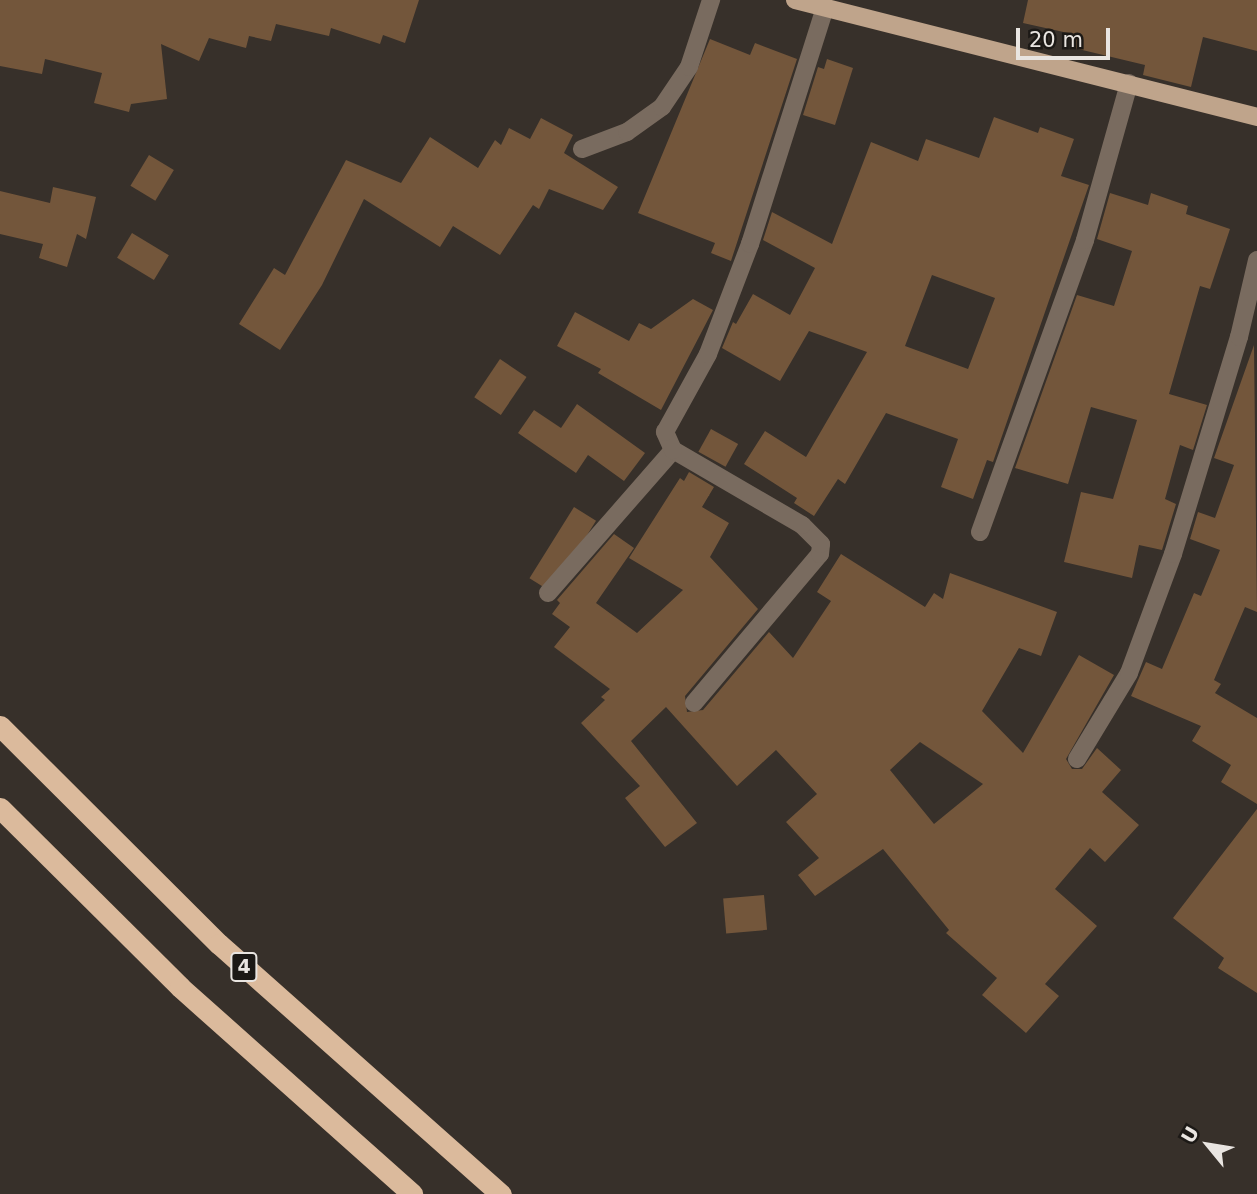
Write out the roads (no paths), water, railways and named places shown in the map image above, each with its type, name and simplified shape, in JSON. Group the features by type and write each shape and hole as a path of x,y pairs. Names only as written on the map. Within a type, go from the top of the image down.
{"highway":[{"name":"4","path":"0,726 219,944 501,1194"},
{"path":"0,808 180,987 412,1194"}],"main road":[{"path":"796,0 1257,117"}],"street":[{"path":"582,149 627,132 662,107 689,67 710,0"},
{"path":"694,703 820,554 821,544 802,525 673,450 665,432 708,354 750,244 825,7"},
{"path":"980,532 1032,399 1085,240 1129,83"},
{"path":"1077,759 1129,673 1173,554 1239,337 1257,260"},
{"path":"548,593 673,450"}]}
